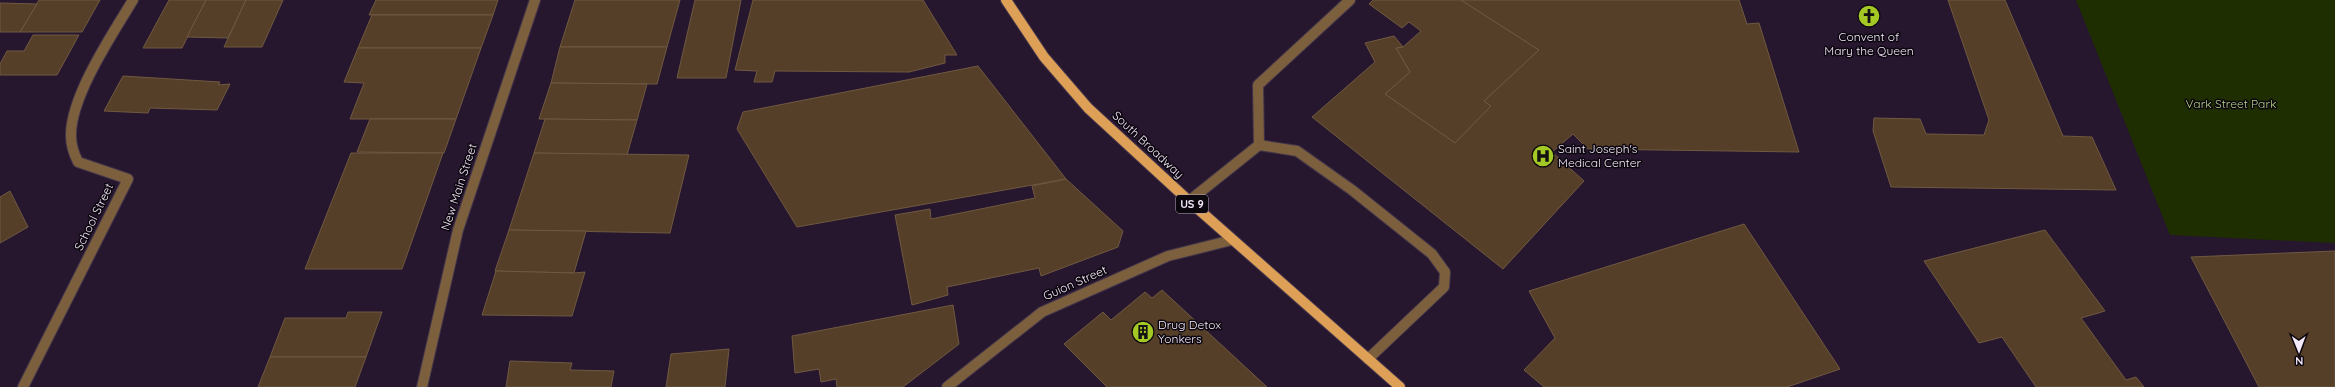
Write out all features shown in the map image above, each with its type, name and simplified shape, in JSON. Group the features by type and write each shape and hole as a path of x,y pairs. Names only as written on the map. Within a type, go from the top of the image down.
{"main road":[{"name":"South Broadway","path":"1006,0 1044,57 1088,108 1232,240 1400,387"}],"street":[{"name":"School Street","path":"23,387 128,180 78,162 71,148 70,129 79,101 133,0"},
{"name":"New Main Street","path":"422,387 458,230 535,0"},
{"path":"1259,145 1258,85 1350,0"},
{"path":"1189,201 1259,145 1297,151 1352,190 1432,254 1445,272 1444,286 1368,359"},
{"name":"Guion Street","path":"947,387 1042,312 1168,256 1232,240"}],"green space":[{"name":"Vark Street Park","path":"2076,0 2335,0 2335,243 2170,235"}],"building":[{"path":"39,0 100,0 82,32 20,32"},
{"path":"169,0 206,0 182,48 143,48"},
{"path":"206,0 246,0 228,38 187,37"},
{"path":"246,0 283,0 262,47 224,47"},
{"path":"376,0 498,0 493,15 369,15"},
{"path":"575,0 680,0 667,47 560,47"},
{"path":"695,0 741,0 726,78 677,78"},
{"path":"753,0 923,0 957,55 945,55 945,63 909,72 775,71 772,82 754,82 757,71 735,70"},
{"path":"1373,0 1461,0 1539,50 1484,101 1491,106 1455,143 1385,94 1410,72 1396,48 1403,47 1421,31 1409,22 1402,28 1369,4"},
{"name":"Saint Joseph's Medical Center","path":"1461,0 1739,0 1747,24 1759,23 1799,152 1588,149 1573,134 1552,152 1584,181 1503,269 1312,117 1375,62 1365,43 1394,36 1403,47 1396,48 1410,72 1385,94 1455,143 1491,106 1484,101 1539,50"},
{"path":"1948,0 2005,0 2063,136 2092,137 2116,190 1891,187 1873,131 1874,118 1920,119 1926,134 1984,135 1989,120"},
{"path":"0,3 37,4 20,32 0,32"},
{"path":"372,15 493,15 481,48 358,48"},
{"path":"33,35 79,35 57,75 0,75 0,64 7,51 24,51"},
{"path":"560,47 667,47 657,84 551,83"},
{"path":"358,48 481,48 456,119 350,119 364,83 344,82"},
{"path":"978,66 1066,179 797,227 737,129 743,112"},
{"path":"123,76 220,82 218,85 230,84 217,110 150,108 148,113 104,111"},
{"path":"551,83 647,84 637,120 539,119"},
{"path":"370,119 456,119 444,153 357,152"},
{"path":"545,119 637,120 627,155 534,153"},
{"path":"351,153 443,153 402,269 305,269"},
{"path":"534,153 689,155 670,233 509,230"},
{"path":"1066,179 1123,231 1118,247 1041,276 1039,268 947,287 948,295 912,305 895,215 930,209 931,219 1035,198 1032,186"},
{"path":"10,191 28,227 0,243 0,197"},
{"path":"1744,224 1840,369 1787,387 1544,387 1524,370 1555,338 1529,291"},
{"path":"509,230 586,231 574,273 495,271"},
{"path":"2045,230 2105,311 2081,318 2126,380 2136,377 2144,387 2036,387 2002,337 1979,343 1924,261"},
{"path":"2335,251 2335,387 2259,387 2191,257"},
{"path":"496,271 585,272 572,316 482,315"},
{"name":"Drug Detox Yonkers","path":"1162,290 1267,387 1107,387 1064,344 1103,312 1111,320 1145,292 1152,298"},
{"path":"953,305 959,344 903,387 837,387 836,379 821,382 819,369 795,373 792,336"},
{"path":"348,312 382,312 366,357 270,357 285,318 346,318"},
{"path":"729,349 725,387 666,387 671,354"},
{"path":"270,357 366,357 355,387 258,387"},
{"path":"510,361 572,363 570,370 614,371 611,387 506,387"}],"place":[{"name":"Convent of Mary the Queen","path":"1869,16"},
{"name":"Saint Joseph's Medical Center","path":"1543,156"},
{"name":"Drug Detox Yonkers","path":"1143,332"}]}
